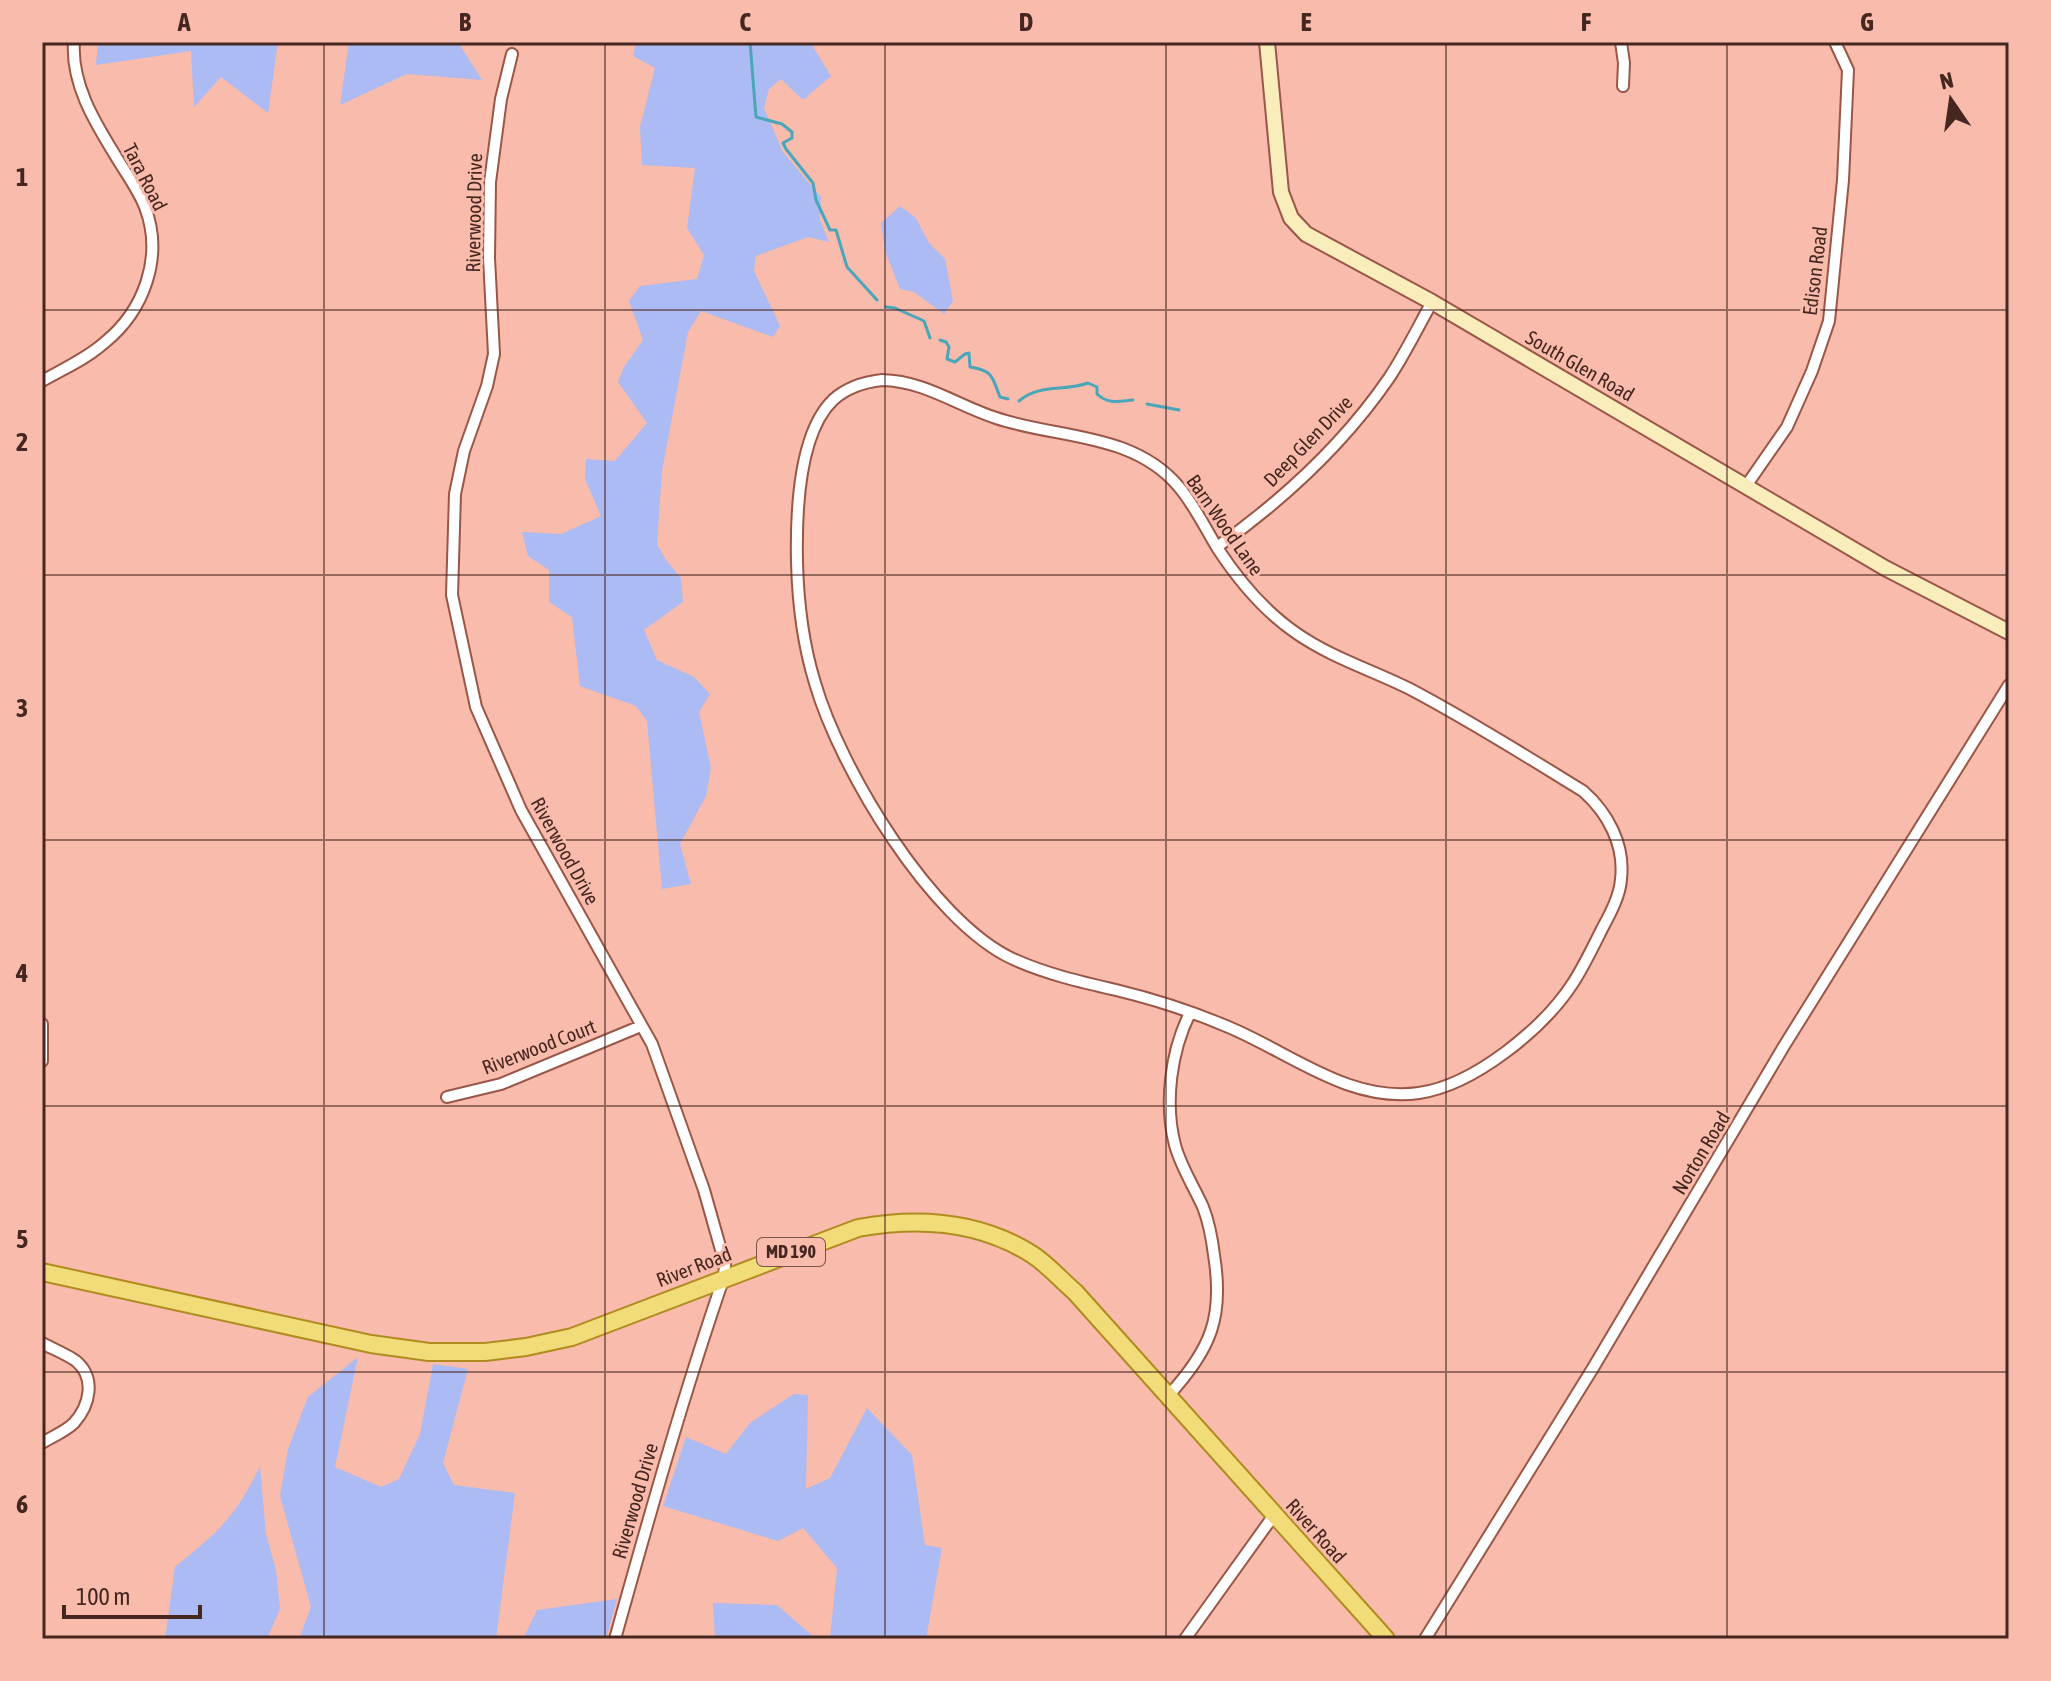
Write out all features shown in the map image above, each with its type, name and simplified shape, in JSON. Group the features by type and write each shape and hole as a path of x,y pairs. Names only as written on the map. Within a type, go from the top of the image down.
{"main road":[{"name":"South Glen Road","path":"1267,42 1281,192 1291,218 1312,238 1432,302 1885,568 2009,632"},
{"name":"River Road","path":"42,1272 371,1344 429,1352 485,1352 572,1337 858,1228 890,1222 927,1221 959,1225 1009,1241 1036,1257 1075,1292 1386,1639"}],"street":[{"name":"Tara Road","path":"42,381 94,351 121,329 144,293 151,268 153,237 145,208 86,103 77,76 74,42"},
{"path":"1621,42 1623,86"},
{"name":"Edison Road","path":"1746,486 1787,427 1812,371 1829,321 1843,180 1848,70 1835,42"},
{"name":"Riverwood Drive","path":"512,54 501,99 490,182 489,258 494,354 487,386 464,451 455,494 451,591 472,692 500,763 521,810 652,1044 700,1177 725,1264 724,1277 688,1380 615,1639"},
{"name":"Deep Glen Drive","path":"1217,547 1310,472 1350,430 1389,377 1432,302"},
{"name":"Barn Wood Lane","path":"882,380 908,382 942,393 995,418 1107,442 1137,453 1178,485 1238,578 1264,607 1294,632 1328,653 1410,689 1583,791 1598,805 1615,835 1620,852 1621,881 1611,911 1572,985 1551,1011 1493,1060 1454,1083 1419,1093 1380,1093 1348,1086 1226,1026 1190,1013 1128,993 1080,983 1011,958 965,928 931,890 851,772 821,700 806,650 798,590 796,529 807,449 817,421 833,399 863,383 882,380"},
{"name":"Norton Road","path":"1425,1639 1593,1368 1784,1046 2009,685"},
{"path":"1169,1395 1203,1352 1218,1312 1219,1283 1212,1243 1204,1209 1175,1145 1171,1109 1172,1077 1179,1036 1190,1013"},
{"path":"42,1024 42,1061"},
{"name":"Riverwood Court","path":"447,1097 501,1084 641,1026"},
{"path":"42,1343 76,1361 86,1374 90,1391 84,1408 73,1424 42,1443"},
{"path":"1185,1639 1274,1515"}],"shaded area":[{"path":"98,42 278,42 268,113 221,77 194,107 191,51 96,65"},
{"path":"349,42 458,42 482,80 407,74 340,105"},
{"path":"636,42 816,42 813,47 831,76 803,100 781,79 769,89 764,108 783,152 821,197 820,220 829,242 808,237 756,256 754,271 780,326 773,337 701,311 688,332 662,471 657,544 681,578 683,602 644,630 657,660 694,677 710,694 699,712 711,768 706,796 680,844 691,884 662,889 647,721 636,706 580,686 572,617 549,602 549,570 528,556 522,532 561,534 601,516 585,479 586,459 615,461 647,423 618,382 624,367 643,340 629,301 640,286 697,279 704,255 687,228 695,168 642,165 640,127 655,68 633,56"},
{"path":"900,206 916,218 929,243 945,259 953,301 944,314 914,292 900,289 885,251 881,223"},
{"path":"358,1357 335,1467 381,1487 399,1479 420,1434 433,1364 468,1369 443,1463 454,1485 515,1493 496,1639 299,1639 311,1607 280,1496 288,1449 308,1397"},
{"path":"794,1394 808,1395 806,1489 830,1478 867,1408 912,1455 925,1545 942,1548 926,1639 830,1639 837,1568 803,1528 778,1541 663,1506 686,1437 726,1454 750,1423"},
{"path":"260,1466 266,1534 276,1570 280,1609 267,1639 165,1639 175,1567 225,1522 243,1498"},
{"path":"617,1599 606,1639 523,1639 537,1610"},
{"path":"713,1603 777,1605 816,1639 715,1639"}],"waterway":[{"path":"750,42 756,117 782,124 792,132 792,138 783,143 786,149 813,183 816,200 830,230 836,230 847,267 877,300"},
{"path":"886,307 924,321 930,338"},
{"path":"940,340 949,347 947,359 955,362 969,353 970,367 988,373 1000,397 1008,399"},
{"path":"1019,401 1035,392 1088,383 1097,387 1097,394 1106,400 1133,400"},
{"path":"1147,404 1179,410"}]}
